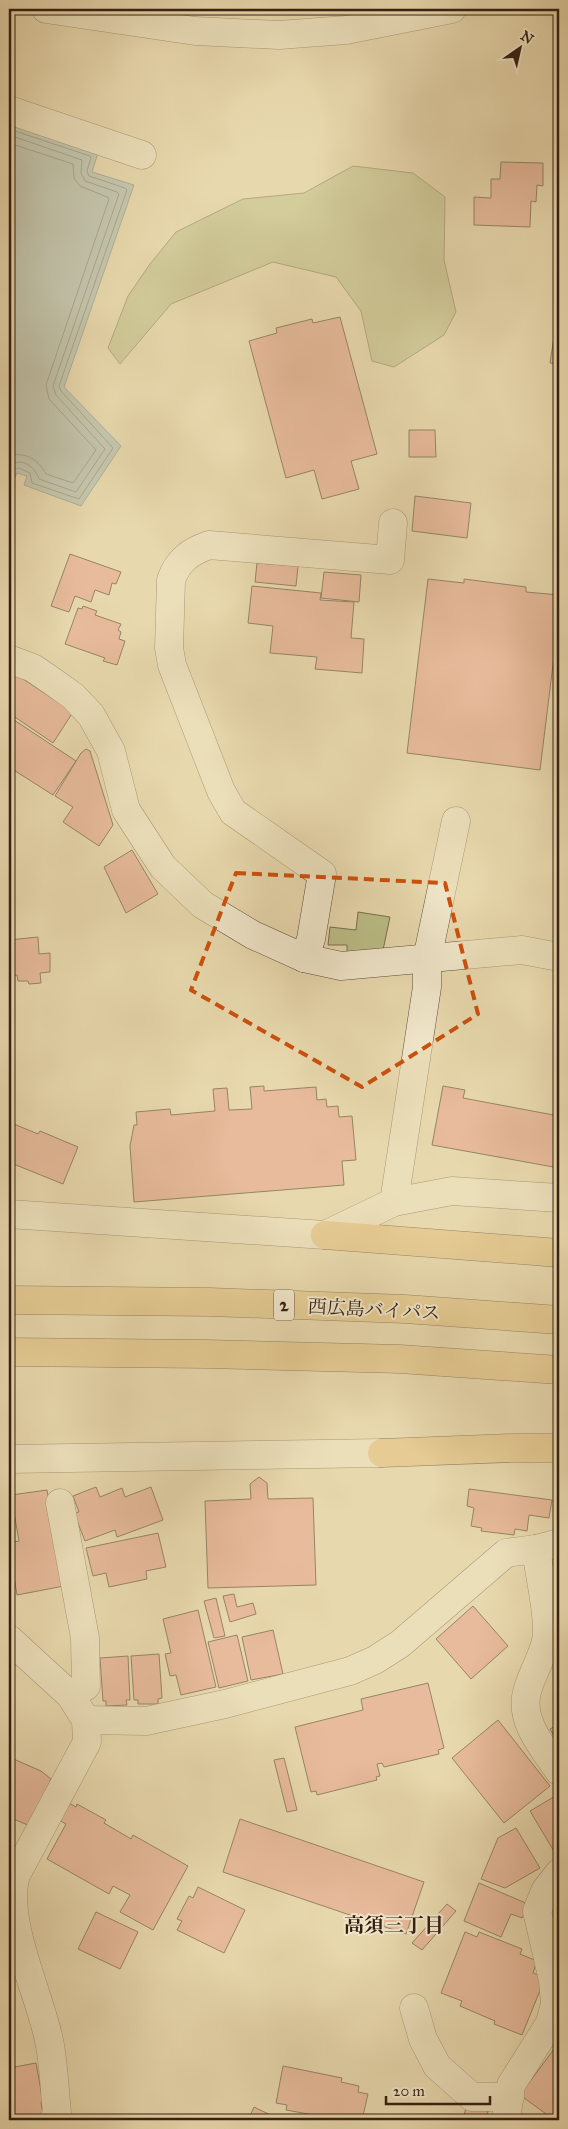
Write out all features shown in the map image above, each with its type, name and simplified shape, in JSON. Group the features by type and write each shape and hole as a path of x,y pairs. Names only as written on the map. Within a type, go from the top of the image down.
{"highway":[{"path":"325,1235 559,1253"},
{"name":"西広島バイパス","path":"9,1300 210,1302 405,1309 559,1320"},
{"path":"9,1352 206,1354 391,1359 559,1370"},
{"path":"382,1453 559,1448"}],"street":[{"path":"46,9 195,31 279,35 346,30 452,9"},
{"path":"9,110 142,155"},
{"path":"304,958 311,939 322,874 233,812 221,791 172,665 169,648 170,580 187,554 209,545 390,560 393,523"},
{"path":"9,659 33,668 73,696 91,715 111,751 126,810 163,866 204,905 253,935 304,958 341,966 522,950 559,956"},
{"path":"394,1202 427,987 427,959 456,821"},
{"path":"9,1214 325,1235 394,1202 452,1191 559,1198"},
{"path":"9,1459 382,1453"},
{"path":"60,1503 85,1638 86,1686 70,1695"},
{"path":"86,1720 146,1721 225,1704 350,1672 375,1660 400,1644 506,1553 547,1546 546,1640 526,1693 527,1716 536,1737 559,1771"},
{"path":"9,1639 70,1695 86,1720 87,1742 16,1875 12,1889 17,1957 48,2036 57,2112 54,2120"},
{"path":"414,2008 423,2039 438,2066 472,2097 508,2109 512,2085 550,2023 555,2004 553,1980 537,1910 545,1891 559,1873"}],"highlighted area":[{"path":"236,873 445,883 478,1014 362,1087 191,990"}],"green space":[{"path":"353,166 413,173 445,197 444,260 456,312 444,335 394,367 372,361 361,311 336,277 273,262 171,304 120,364 108,348 128,296 150,264 176,232 243,199 304,193"},
{"path":"358,912 390,917 383,950 347,952 347,945 328,945 330,927 356,930"}],"water":[{"path":"9,124 98,153 92,172 134,185 64,387 121,446 81,506 24,485 27,476 17,473 13,482 9,480"}],"building":[{"path":"501,162 543,163 543,186 537,185 536,202 531,201 530,227 474,225 474,197 491,198 491,179 500,179"},
{"path":"340,317 377,454 351,461 359,489 322,499 314,470 286,478 249,341 277,333 276,328 312,319 313,323"},
{"path":"556,324 559,324 559,364 550,363"},
{"path":"409,430 435,430 436,457 409,457"},
{"path":"415,496 471,503 467,538 412,531"},
{"path":"70,554 121,572 116,584 112,583 109,595 95,590 91,602 75,596 69,612 51,606"},
{"path":"257,563 298,566 296,586 255,582"},
{"path":"324,572 361,575 359,602 321,598"},
{"path":"428,579 464,583 464,579 526,587 526,592 559,595 559,616 540,770 407,753"},
{"path":"252,586 321,593 320,600 354,602 351,638 364,639 362,673 315,669 317,657 270,653 273,626 248,623"},
{"path":"83,606 97,611 95,615 121,624 118,630 121,632 119,639 125,641 117,665 103,661 105,658 65,644 78,608 82,609"},
{"path":"14,673 73,712 53,743 9,713 9,682"},
{"path":"14,720 76,761 53,795 9,767 9,728"},
{"path":"86,749 90,751 113,825 99,846 63,822 73,807 55,796 81,753"},
{"path":"132,850 158,894 126,913 104,867"},
{"path":"38,937 39,954 50,953 50,972 40,973 41,983 29,984 28,981 18,981 17,975 9,976 9,940"},
{"path":"9,1067 12,1067 11,1089 9,1092"},
{"path":"264,1086 264,1091 316,1087 317,1100 326,1099 327,1107 338,1106 339,1117 352,1116 356,1160 342,1161 344,1185 134,1202 130,1146 134,1125 137,1125 136,1112 170,1109 171,1115 215,1111 213,1089 227,1088 229,1110 252,1109 250,1087"},
{"path":"443,1086 465,1090 463,1098 559,1116 559,1168 432,1145"},
{"path":"9,1122 38,1134 40,1131 78,1147 63,1184 11,1163 9,1169"},
{"path":"259,1477 267,1483 268,1499 313,1498 316,1585 208,1588 205,1501 251,1499 250,1484"},
{"path":"96,1487 100,1497 122,1488 125,1497 151,1487 163,1520 117,1537 115,1530 85,1541 74,1513 79,1512 73,1496"},
{"path":"469,1489 552,1500 549,1518 529,1515 527,1531 515,1529 514,1535 481,1531 482,1528 471,1526 474,1508 467,1506"},
{"path":"47,1490 64,1586 17,1595 9,1543 19,1541 11,1495"},
{"path":"158,1533 166,1567 146,1571 147,1579 109,1587 106,1573 93,1576 86,1548"},
{"path":"559,1557 559,1602 549,1595 546,1578"},
{"path":"234,1594 237,1607 253,1603 256,1614 230,1622 223,1596"},
{"path":"216,1598 225,1636 214,1638 204,1601"},
{"path":"473,1606 508,1646 471,1679 436,1639"},
{"path":"198,1610 216,1687 181,1695 176,1675 170,1676 165,1654 171,1653 163,1619"},
{"path":"273,1630 283,1674 251,1680 242,1637"},
{"path":"237,1635 248,1681 219,1688 208,1642"},
{"path":"559,1646 559,1673 546,1657"},
{"path":"159,1654 162,1698 158,1699 158,1704 138,1704 138,1700 134,1700 131,1656"},
{"path":"128,1656 130,1700 126,1700 127,1705 106,1706 106,1701 103,1701 100,1658"},
{"path":"428,1683 444,1748 438,1750 439,1754 384,1767 382,1763 377,1764 380,1776 376,1777 377,1780 317,1795 316,1791 311,1792 295,1727 363,1710 361,1699"},
{"path":"498,1720 550,1786 504,1823 452,1758"},
{"path":"559,1724 559,1745 550,1729"},
{"path":"9,1757 41,1771 51,1779 30,1826 9,1817"},
{"path":"284,1758 297,1810 287,1812 274,1760"},
{"path":"557,1795 559,1799 558,1858 530,1811"},
{"path":"69,1803 76,1807 77,1804 106,1820 104,1823 131,1839 133,1835 188,1866 153,1930 120,1912 130,1895 113,1886 109,1894 47,1859 66,1824 59,1820"},
{"path":"240,1819 424,1882 406,1934 223,1872"},
{"path":"516,1828 540,1868 505,1888 481,1879 498,1838"},
{"path":"479,1883 528,1904 522,1918 511,1914 501,1937 464,1921"},
{"path":"198,1887 245,1910 224,1953 177,1930 182,1921 177,1919 189,1896 193,1898"},
{"path":"447,1904 456,1911 422,1950 412,1943"},
{"path":"96,1912 138,1932 120,1969 78,1949"},
{"path":"465,1932 477,1937 479,1932 522,1949 520,1954 537,1961 533,1973 545,1978 522,2035 494,2024 495,2021 460,2006 462,2001 441,1993"},
{"path":"554,2049 559,2052 559,2120 552,2120 520,2095"},
{"path":"36,2063 43,2102 41,2102 43,2115 36,2116 37,2120 15,2120 9,2084 9,2068"},
{"path":"283,2066 342,2078 341,2082 359,2086 358,2092 368,2094 362,2120 312,2120 314,2115 286,2110 287,2105 276,2103"},
{"path":"254,2107 281,2120 248,2120"},
{"path":"466,2107 488,2111 486,2120 463,2120"}],"district":[{"name":"高須三丁目","path":"394,1925"}]}
